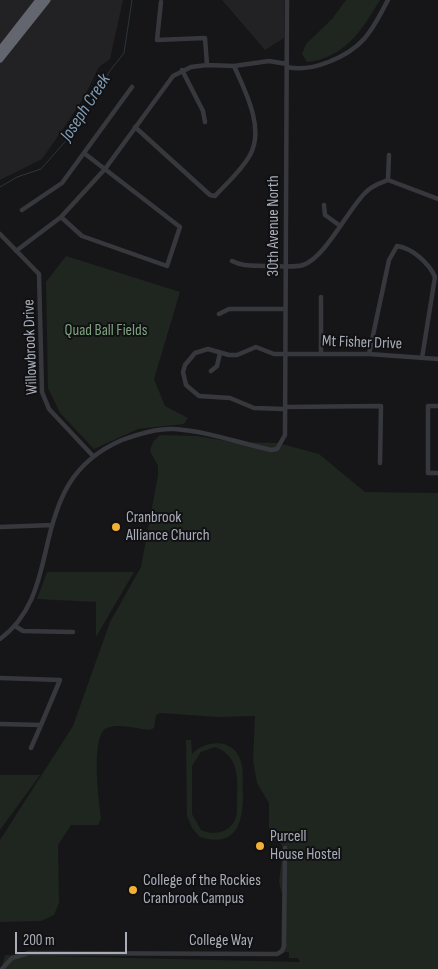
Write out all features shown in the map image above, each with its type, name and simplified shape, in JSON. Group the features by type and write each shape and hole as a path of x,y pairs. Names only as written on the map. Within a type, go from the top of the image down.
{"highway":[{"path":"0,50 39,0"},
{"path":"0,59 46,0"}],"street":[{"name":"30th Avenue North","path":"93,456 107,447 136,435 172,429 196,432 250,446 277,449 285,435 287,0"},
{"path":"16,251 61,217 105,168 173,76 182,70 207,65 234,66 269,61 297,69 308,68 332,60 355,48 364,39 388,0"},
{"path":"161,2 156,40 205,38 207,65"},
{"path":"135,127 210,195 215,196 244,164 254,145 252,109 234,66"},
{"path":"182,70 203,111 205,122"},
{"path":"22,210 62,183 132,87"},
{"path":"61,217 82,236 167,266 180,227 84,153"},
{"path":"388,180 389,155"},
{"path":"232,261 239,265 286,266 302,265 312,261 322,252 339,226 366,192 388,180 437,196"},
{"path":"324,205 325,215 339,226"},
{"name":"Willowbrook Drive","path":"0,234 39,274 41,282 42,392 45,401 49,409 93,456"},
{"path":"369,354 389,260 396,246 412,251 432,270 435,278 422,358"},
{"path":"321,297 321,354"},
{"path":"219,314 229,309 285,309"},
{"name":"Mt Fisher Drive","path":"380,463 381,406 254,408 230,398 199,396 192,392 184,379 185,365 189,358 202,350 237,354 256,347 274,354 369,354 438,359"},
{"path":"210,371 217,366 220,353"},
{"path":"438,406 428,406 428,473 438,473"},
{"path":"0,639 15,626 32,602 58,504 68,484 93,456"},
{"path":"0,527 52,525"},
{"path":"15,626 23,631 73,632"},
{"path":"0,678 60,680 31,748"},
{"path":"0,724 41,725"},
{"name":"College Way","path":"2,969 12,958 29,953 277,954 282,951 284,946 285,848"}],"shaded area":[{"path":"0,0 123,0 110,59 99,67 84,97 65,126 42,159 0,180"},
{"path":"222,0 284,0 284,38 265,50"}],"green space":[{"path":"346,0 380,0 359,32 342,49 332,55 307,62 302,54 306,44 332,19"},
{"name":"Quad Ball Fields","path":"66,256 180,292 154,379 165,406 188,418 184,424 138,429 94,449 60,413 48,388 46,282"},
{"path":"160,435 197,436 233,442 278,443 319,454 365,492 438,493 438,969 1,969 5,955 300,962 298,958 289,958 289,952 281,952 282,894 279,882 283,848 279,841 269,840 269,803 257,783 253,760 255,716 218,717 160,713 156,715 154,728 150,730 122,726 107,728 102,733 97,755 101,818 98,825 71,825 58,845 59,903 54,915 41,921 0,922 0,840 73,726 110,622 141,567 158,475 158,466 150,451 153,442"},
{"path":"47,572 134,572 96,637 96,602 37,599"},
{"path":"186,740 191,740 192,754 198,749 212,744 220,743 227,745 238,754 243,774 243,805 239,823 230,836 212,840 200,837 192,828 187,816","holes":["215,747 231,758 236,774 237,813 229,828 219,832 207,832 201,830 192,814 192,766 201,752"]},
{"path":"0,775 40,775 0,830"}],"waterway":[{"name":"Joseph Creek","path":"0,187 17,177 41,169 78,127 109,72 124,53 132,0"}],"place":[{"name":"Cranbrook Alliance Church","path":"116,527"},
{"name":"Purcell House Hostel","path":"260,846"},
{"name":"College of the Rockies Cranbrook Campus","path":"133,890"}]}
